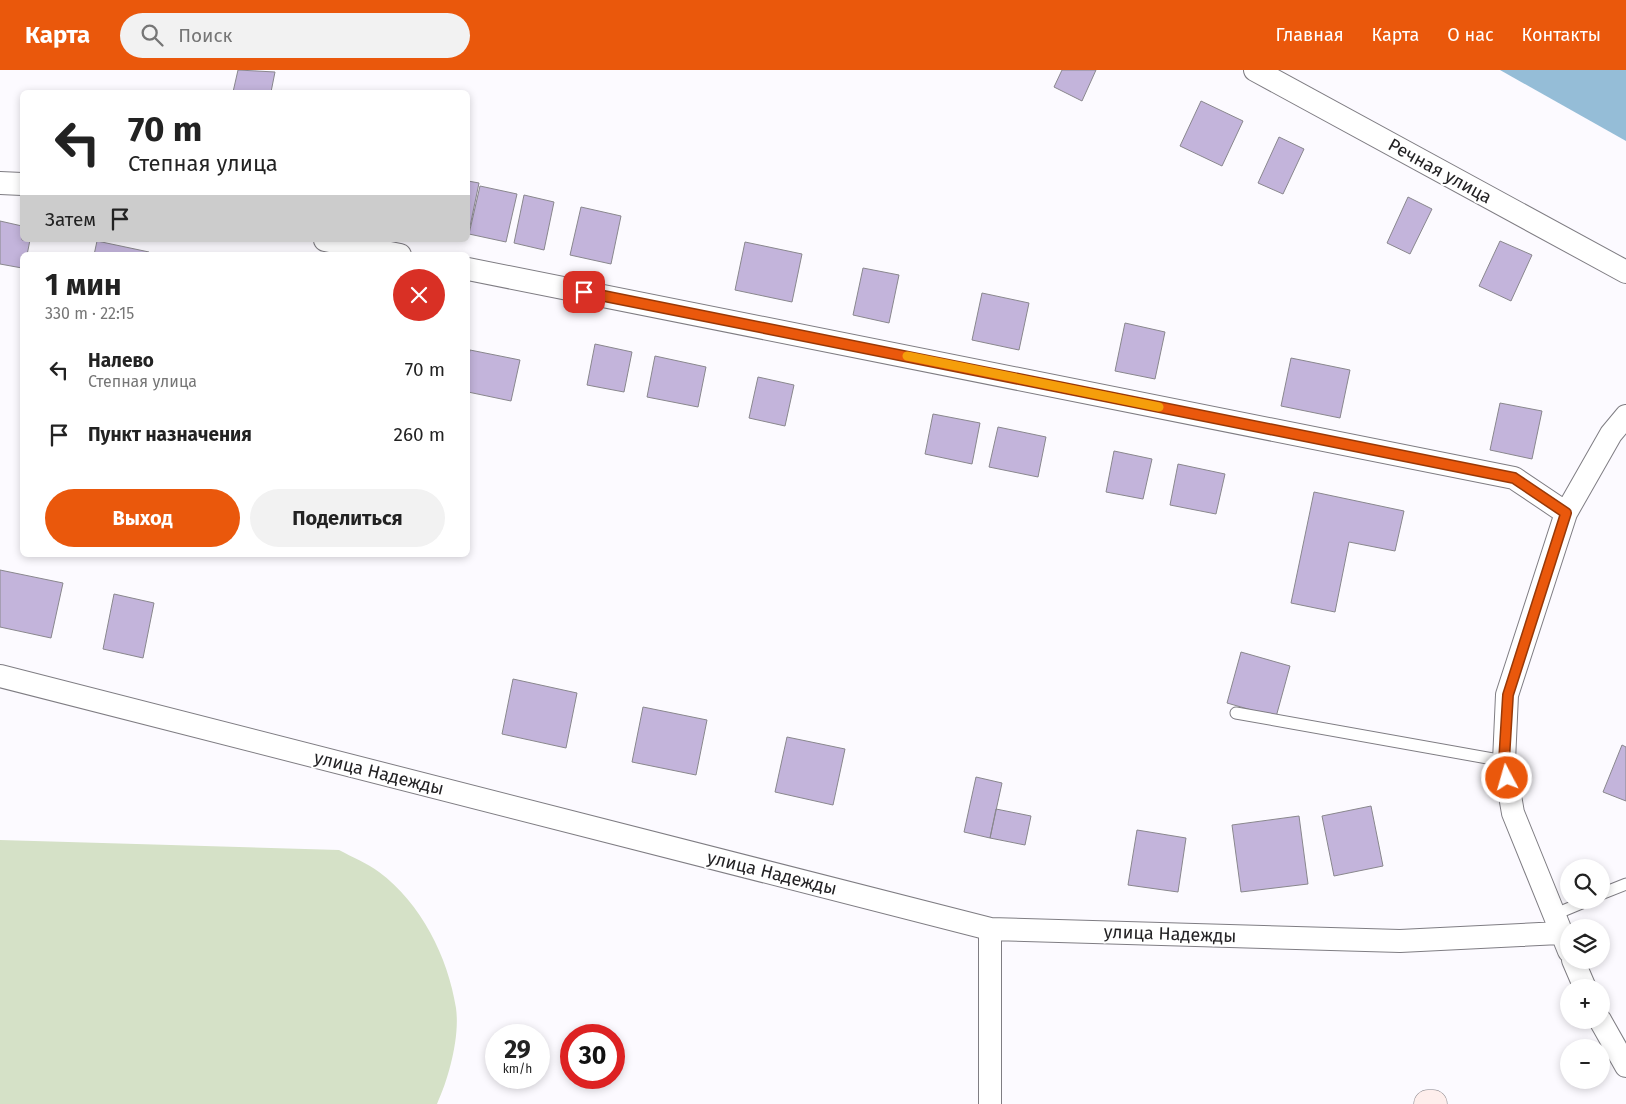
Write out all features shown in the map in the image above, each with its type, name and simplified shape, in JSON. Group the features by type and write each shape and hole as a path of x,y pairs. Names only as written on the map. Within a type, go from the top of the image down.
{"street":[{"name":"Речная улица","path":"1255,70 1626,272"},
{"path":"0,183 20,184"},
{"path":"335,242 385,252"},
{"path":"470,268 1514,478 1566,513"},
{"path":"1560,930 1513,813 1504,761 1508,695 1566,513 1611,434 1626,416"},
{"name":"улица Надежды","path":"0,676 990,928 1400,942 1560,933"},
{"path":"990,928 990,1104"},
{"path":"1605,1029 1626,1066"},
{"path":"1428,1104 1433,1104"}],"lane":[{"path":"1236,713 1504,761"},
{"path":"1610,890 1626,884"},
{"path":"1573,919 1581,909"}],"green space":[{"path":"0,840 339,850 370,866 394,885 420,915 439,951 452,989 457,1019 455,1044 446,1082 437,1104 0,1104"}],"water":[{"path":"1500,70 1626,70 1626,141"}],"building":[{"path":"238,70 275,72 271,90 233,90"},
{"path":"1062,70 1096,70 1082,101 1054,87"},
{"path":"1201,101 1243,121 1222,166 1180,146"},
{"path":"1279,137 1304,149 1283,194 1258,183"},
{"path":"470,181 479,183 470,226"},
{"path":"480,186 517,194 506,242 470,234"},
{"path":"524,195 554,202 544,250 514,243"},
{"path":"1408,197 1432,209 1410,254 1387,243"},
{"path":"581,207 621,216 611,264 570,255"},
{"path":"0,221 20,226 20,242 30,242 28,252 20,252 20,268 0,264"},
{"path":"1500,241 1532,255 1511,301 1479,286"},
{"path":"97,242 102,242 149,252 95,252"},
{"path":"745,242 802,254 792,302 735,290"},
{"path":"863,268 899,275 889,323 853,315"},
{"path":"982,293 1029,303 1019,350 972,340"},
{"path":"1125,323 1165,332 1155,379 1115,371"},
{"path":"595,344 632,352 624,392 587,385"},
{"path":"470,350 520,360 511,401 470,392"},
{"path":"655,356 706,367 698,407 647,397"},
{"path":"1291,358 1350,370 1340,418 1281,406"},
{"path":"758,377 794,385 785,426 749,418"},
{"path":"1500,403 1542,411 1532,459 1490,450"},
{"path":"933,414 980,423 972,464 925,454"},
{"path":"998,427 1046,437 1038,477 989,467"},
{"path":"1114,451 1152,459 1143,499 1106,492"},
{"path":"1178,464 1225,474 1216,514 1170,505"},
{"path":"1314,492 1404,511 1395,551 1349,542 1335,612 1291,603"},
{"path":"0,570 63,583 51,638 0,627"},
{"path":"114,594 154,603 143,658 103,649"},
{"path":"1241,652 1290,666 1276,717 1227,703"},
{"path":"513,679 577,693 566,748 502,734"},
{"path":"643,707 707,720 696,775 632,762"},
{"path":"787,737 845,749 833,805 775,792"},
{"path":"1622,745 1626,747 1626,801 1603,792"},
{"path":"976,777 1002,783 990,838 964,832"},
{"path":"1371,806 1383,866 1334,876 1322,816"},
{"path":"996,809 1031,816 1025,845 990,838"},
{"path":"1299,816 1308,884 1241,892 1232,825"},
{"path":"1137,830 1186,838 1178,892 1128,885"}],"slow traffic":[{"path":"907,356 1159,407"}],"route":[{"path":"584,292 1514,478 1566,513 1508,695 1504,761 1507,778"}]}
